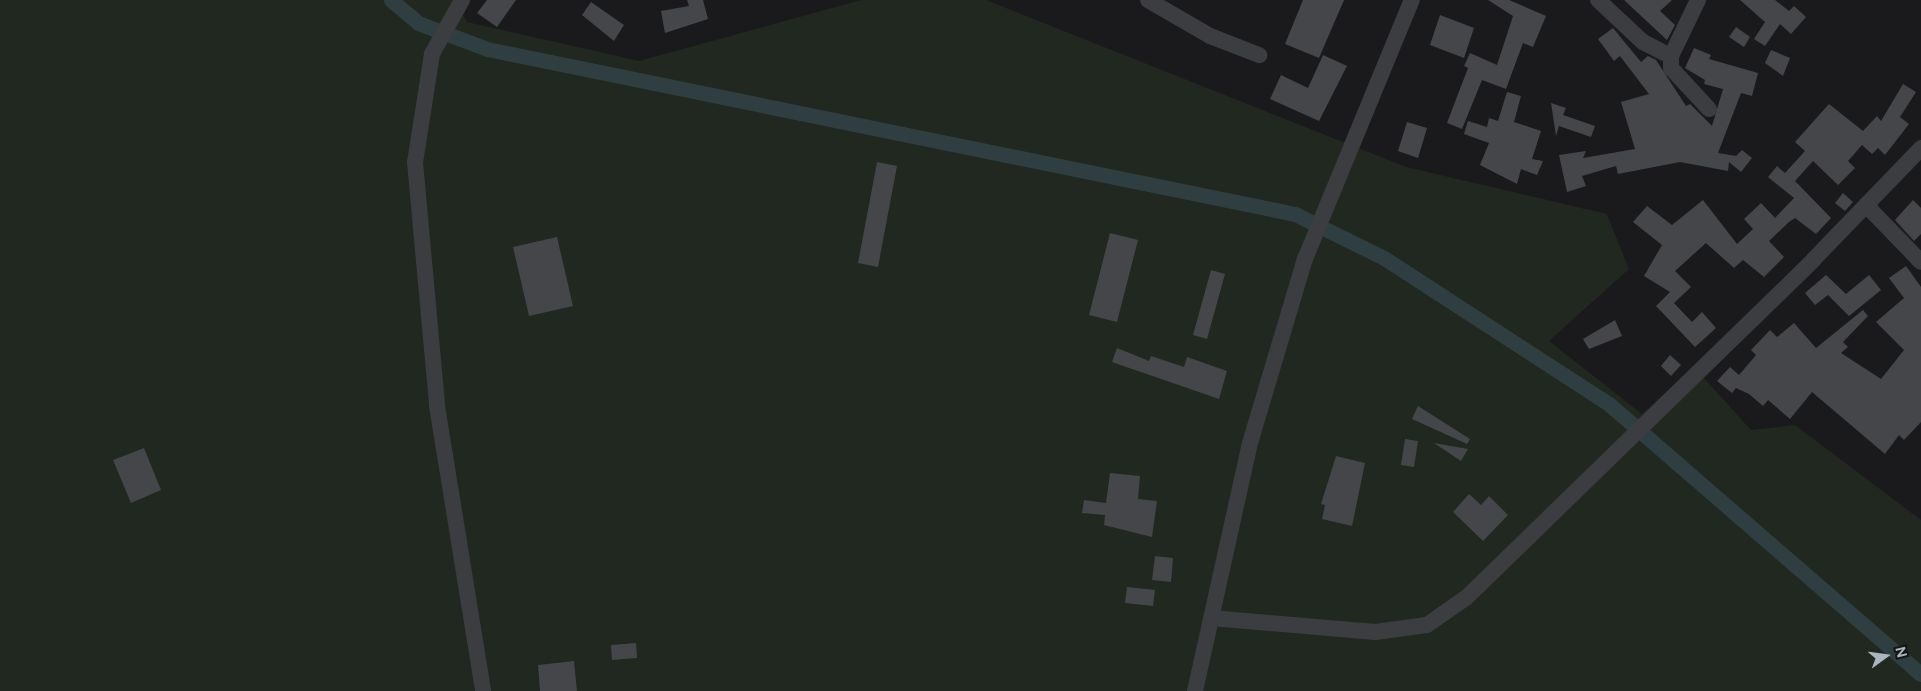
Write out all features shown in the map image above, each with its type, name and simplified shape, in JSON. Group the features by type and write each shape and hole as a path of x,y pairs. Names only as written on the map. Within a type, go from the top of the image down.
{"street":[{"path":"1148,0 1210,36 1259,55"},
{"path":"1196,691 1250,443 1305,259 1345,155 1412,0"},
{"path":"1598,0 1643,42 1671,56"},
{"path":"1698,0 1671,56 1671,68 1709,110"},
{"path":"459,5 432,54 415,162 437,406 482,691"},
{"path":"1212,618 1375,632 1428,625 1467,597 1585,483 1684,387 1921,148"},
{"path":"1866,205 1921,262"}],"shaded area":[{"path":"0,0 455,0 467,22 639,61 861,0 986,0 1406,167 1607,214 1629,269 1549,341 1642,414 1694,367 1751,430 1795,425 1921,520 1921,691 0,691"}],"building":[{"path":"487,0 516,0 497,27 477,13"},
{"path":"687,0 703,0 708,19 665,33 661,11 689,6"},
{"path":"1303,0 1344,0 1319,58 1285,44"},
{"path":"1488,0 1509,0 1546,16 1533,47 1523,43 1506,89 1482,80 1462,129 1447,123 1468,68 1464,66 1470,53 1497,65 1513,16"},
{"path":"1624,0 1672,0 1660,11 1675,25 1667,40"},
{"path":"1740,0 1775,0 1789,11 1794,6 1806,17 1791,34 1780,24 1765,46 1754,39 1765,22"},
{"path":"591,2 624,25 614,41 582,15"},
{"path":"1440,15 1474,28 1464,58 1430,45"},
{"path":"1736,27 1750,37 1744,47 1729,37"},
{"path":"1613,28 1641,62 1648,56 1656,60 1686,106 1690,104 1712,126 1723,89 1704,84 1705,80 1685,68 1694,48 1711,55 1709,59 1758,73 1752,96 1741,93 1718,153 1736,156 1742,150 1752,158 1741,172 1729,162 1728,171 1680,162 1618,174 1616,166 1582,176 1586,186 1567,192 1559,155 1586,151 1583,158 1635,149 1621,102 1649,94 1620,56 1614,61 1598,39"},
{"path":"1771,50 1790,58 1783,76 1765,63"},
{"path":"1323,55 1347,66 1319,121 1270,99 1281,75 1308,88"},
{"path":"1903,84 1916,92 1900,117 1909,124 1885,155 1878,148 1872,154 1862,145 1848,161 1855,168 1838,185 1813,161 1795,181 1831,218 1816,234 1795,218 1789,222 1769,241 1784,257 1764,277 1743,260 1734,268 1706,243 1675,271 1691,287 1674,303 1692,322 1702,312 1716,328 1695,347 1656,306 1670,292 1644,276 1662,245 1633,222 1647,206 1672,225 1703,200 1737,244 1753,229 1744,219 1761,203 1775,218 1794,198 1768,177 1777,166 1785,173 1805,151 1795,142 1829,104 1863,131 1877,116 1881,121"},
{"path":"1507,92 1521,96 1514,122 1541,131 1532,159 1543,161 1537,175 1521,169 1517,184 1480,165 1489,143 1464,134 1468,121 1487,127 1489,118 1498,121"},
{"path":"1551,103 1566,108 1563,115 1595,126 1591,137 1559,126 1556,136"},
{"path":"1407,122 1427,128 1418,158 1398,151"},
{"path":"877,162 897,166 878,267 858,263"},
{"path":"1843,193 1853,202 1845,211 1835,203"},
{"path":"1913,200 1921,208 1921,234 1914,241 1895,220"},
{"path":"1110,233 1138,240 1117,322 1089,315"},
{"path":"557,237 573,306 529,316 513,247"},
{"path":"1906,266 1921,287 1921,422 1904,440 1899,435 1885,454 1812,392 1790,419 1768,400 1763,406 1749,394 1736,388 1732,393 1717,381 1730,367 1739,375 1756,355 1751,350 1770,330 1777,337 1794,323 1816,348 1863,310 1868,316 1843,342 1848,347 1841,353 1881,379 1904,350 1876,322 1904,298 1889,278"},
{"path":"1211,270 1225,274 1207,339 1193,335"},
{"path":"1826,275 1846,294 1869,275 1881,290 1849,316 1828,295 1815,305 1805,293"},
{"path":"1615,320 1622,336 1589,349 1583,339"},
{"path":"1117,348 1149,361 1151,356 1184,367 1187,357 1227,371 1219,399 1112,362"},
{"path":"1670,355 1681,365 1671,376 1661,366"},
{"path":"1418,406 1470,439 1467,444 1412,419"},
{"path":"1405,439 1418,441 1414,467 1401,465"},
{"path":"1434,443 1468,449 1461,461"},
{"path":"144,448 161,490 131,503 113,460"},
{"path":"1336,456 1365,463 1352,526 1322,519 1325,505 1321,504"},
{"path":"1110,473 1140,476 1138,499 1157,501 1152,537 1104,525 1105,515 1082,513 1084,500 1106,503"},
{"path":"1469,494 1481,505 1489,496 1508,515 1483,541 1453,512"},
{"path":"1155,556 1173,558 1171,582 1152,580"},
{"path":"1127,587 1155,590 1153,606 1125,603"},
{"path":"636,643 637,658 612,660 611,645"},
{"path":"574,661 577,691 540,691 538,665"}],"waterway":[{"path":"391,0 418,23 487,49 1295,214 1384,258 1610,405 1921,674"}]}
